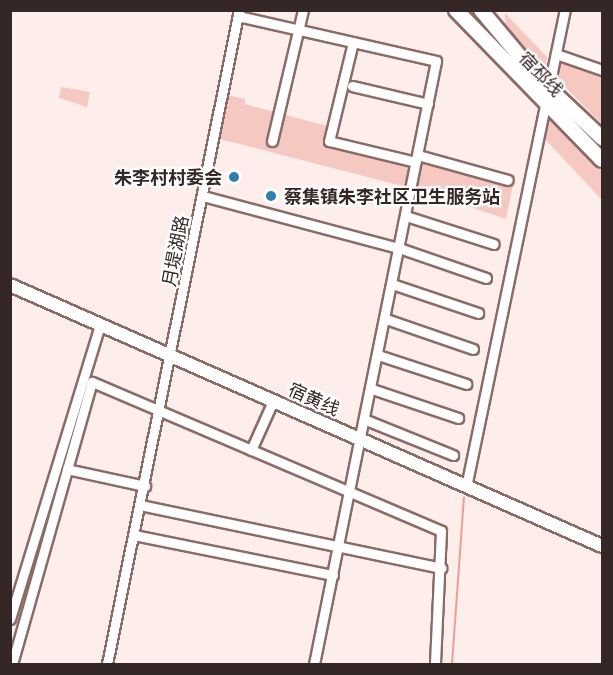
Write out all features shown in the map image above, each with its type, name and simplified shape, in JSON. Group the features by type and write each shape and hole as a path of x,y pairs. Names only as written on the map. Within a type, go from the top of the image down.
{"main road":[{"name":"宿邳线","path":"456,10 543,104 603,160"},
{"name":"宿邳线","path":"481,10 548,87 603,138"},
{"name":"宿黄线","path":"10,285 603,546"}],"street":[{"path":"273,141 303,10"},
{"path":"466,487 543,104 565,10"},
{"path":"238,13 298,30 436,61 362,440 314,664"},
{"name":"月堤湖路","path":"107,664 172,356 238,13"},
{"path":"354,42 329,141 417,158 508,180"},
{"path":"556,54 603,70"},
{"path":"352,86 428,104"},
{"path":"203,195 399,248 486,278"},
{"path":"406,216 494,244"},
{"path":"392,284 478,313"},
{"path":"386,319 473,349"},
{"path":"10,619 100,324"},
{"path":"378,356 466,384"},
{"path":"12,664 92,382 441,531 435,664"},
{"path":"372,389 458,418"},
{"path":"251,450 273,401"},
{"path":"366,420 453,455"},
{"path":"53,474 66,473 144,486"},
{"path":"141,505 441,568"},
{"path":"134,535 333,575"}],"shaded area":[{"path":"505,13 547,57 546,71 505,25"},
{"path":"561,58 602,73 602,124 556,78"},
{"path":"61,87 90,92 87,107 59,98"},
{"path":"228,95 245,99 245,104 331,127 327,143 411,163 406,187 220,139"},
{"path":"547,116 602,171 602,200 542,136"},
{"path":"423,160 513,185 506,219 417,189"}],"waterway":[{"path":"452,664 464,497"}],"place":[{"name":"朱李村村委会","path":"234,177"},
{"name":"蔡集镇朱李社区卫生服务站","path":"271,196"}]}
